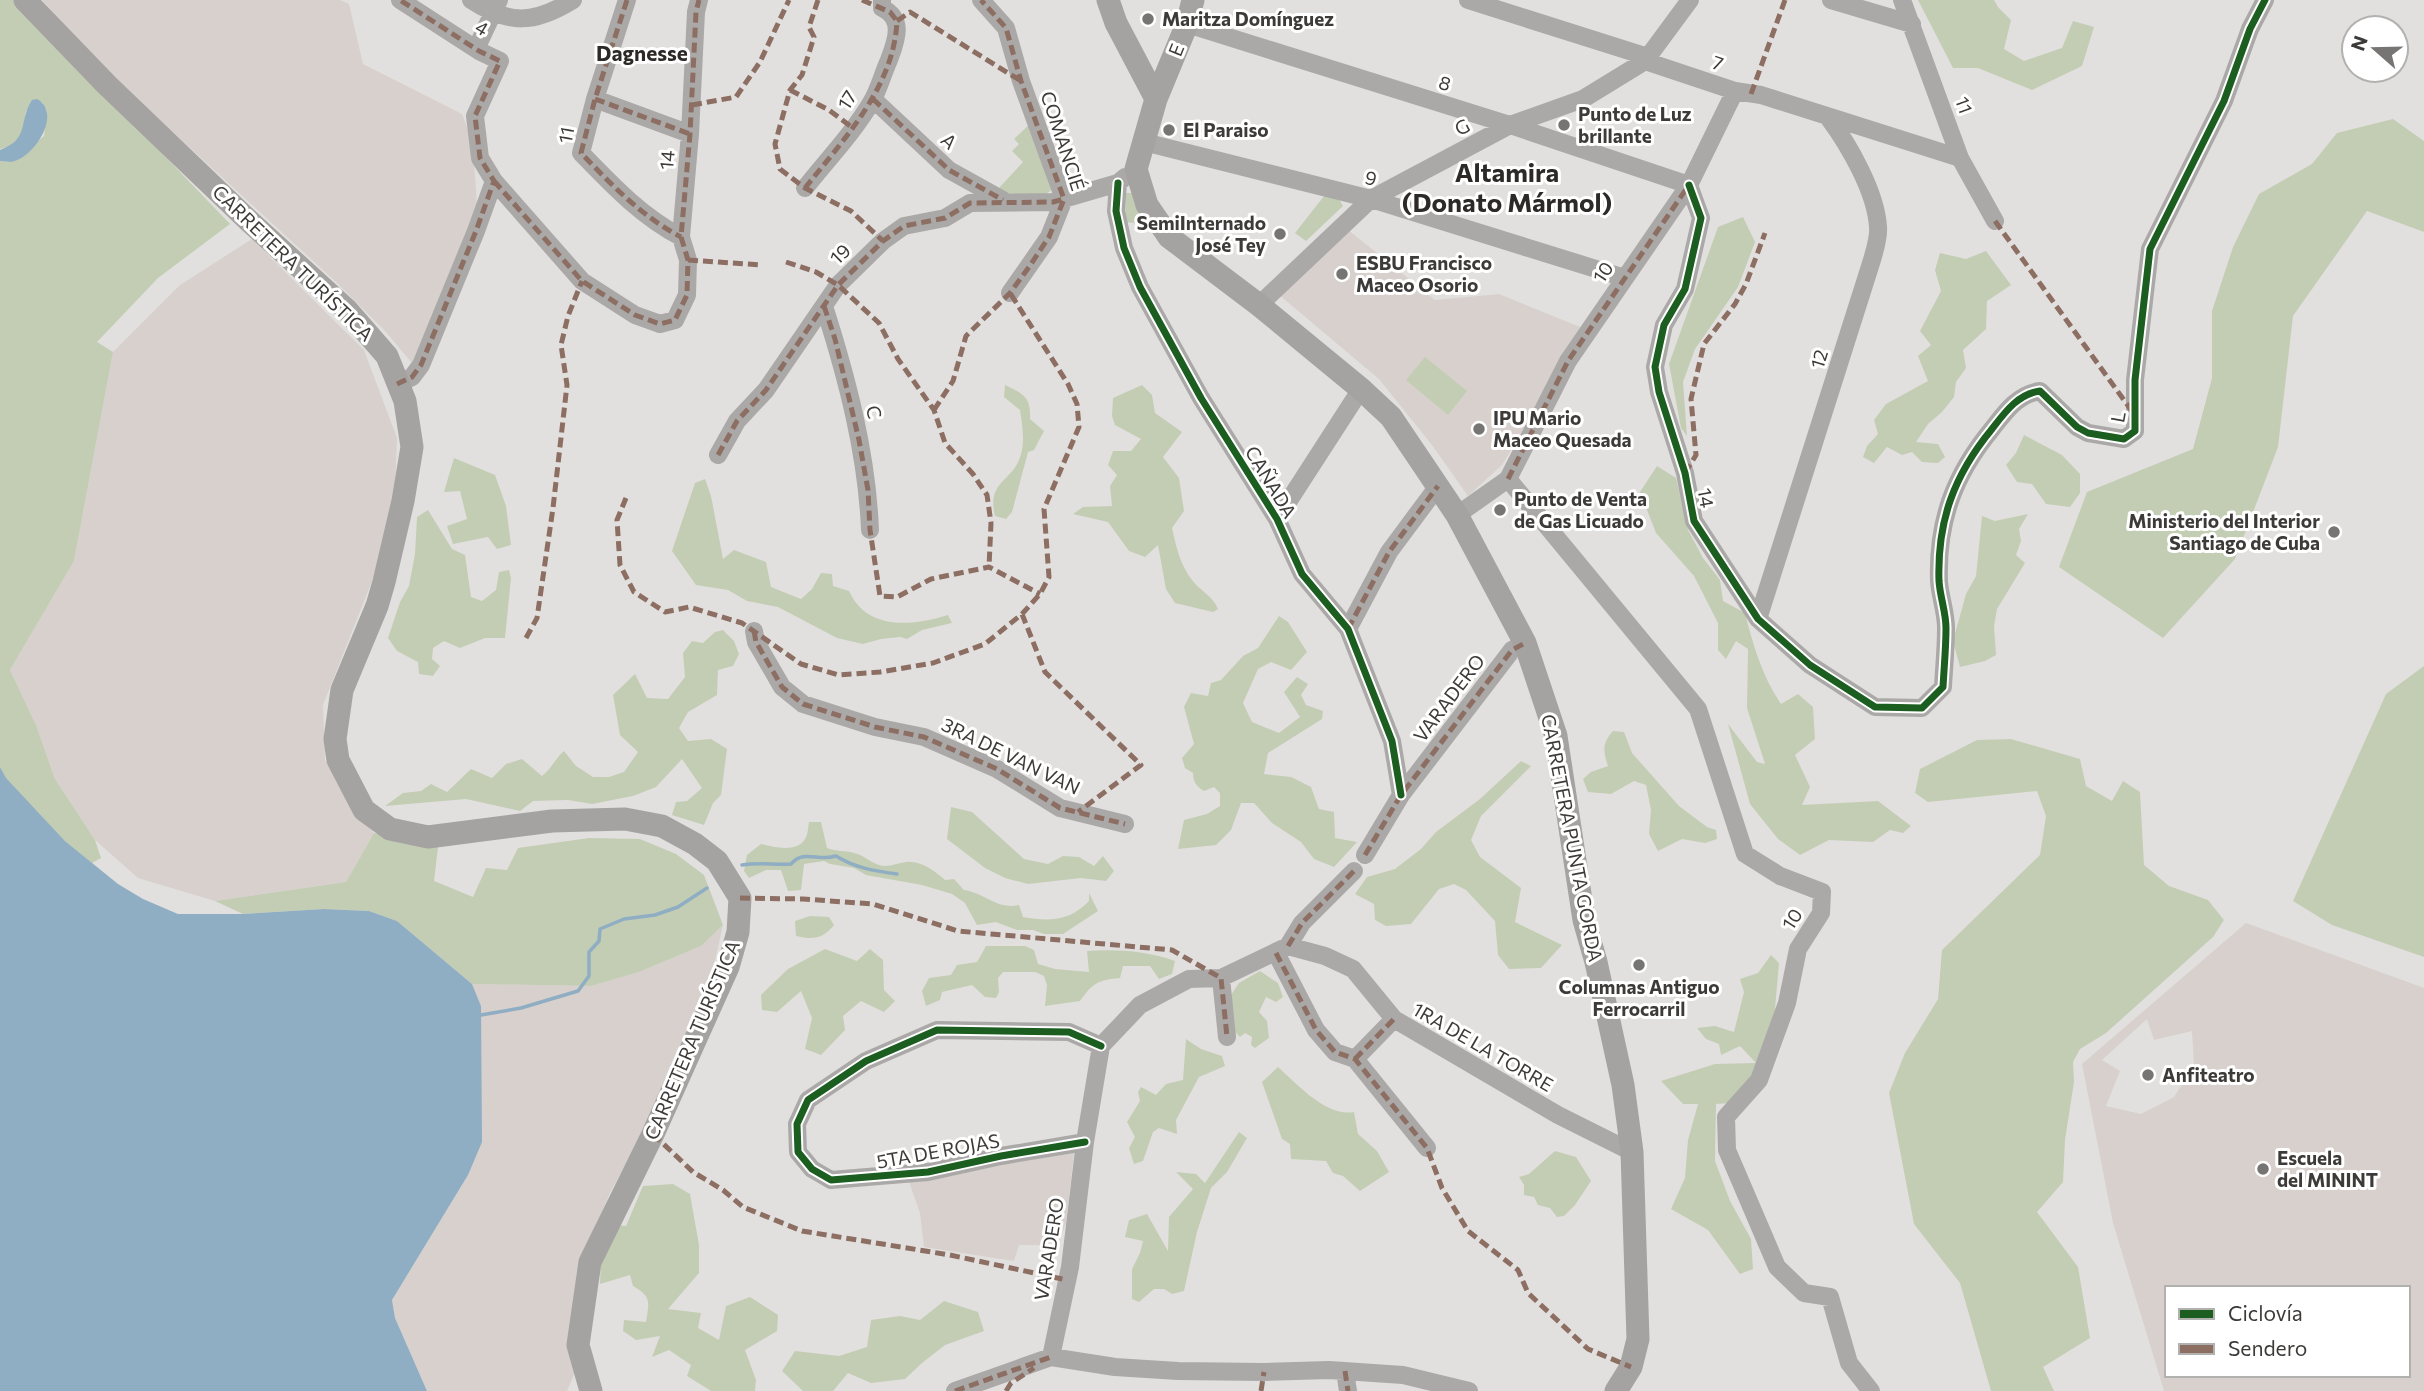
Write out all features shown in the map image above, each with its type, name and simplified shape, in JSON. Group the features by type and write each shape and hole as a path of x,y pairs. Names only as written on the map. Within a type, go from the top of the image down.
{"main road":[{"name":"CARRETERA TURÍSTICA","path":"25,0 147,123 347,310 387,356 405,401 412,447 403,501 377,606 342,690 336,718 338,761 364,810 390,829 428,837 552,821 625,819 662,826 695,844 717,861 740,898 738,932 728,967 653,1134 590,1262 578,1345 591,1391"},
{"path":"1108,0 1116,23 1156,99 1144,142 1127,176"},
{"name":"E","path":"1156,99 1187,24 1193,0"},
{"name":"CARRETERA PUNTA GORDA","path":"1127,176 1169,237 1259,304 1362,389 1391,417 1457,515 1525,643 1556,736 1584,920 1623,1085 1632,1152 1639,1339 1631,1367 1616,1391"}],"street":[{"path":"471,0 496,7 522,20 546,14 573,0"},
{"name":"11","path":"627,0 595,99 581,153 622,195 658,225 681,236"},
{"name":"14","path":"494,181 582,281 635,314 660,324 675,320 687,295 688,260 681,236 699,0"},
{"name":"COMANCIÉ","path":"981,0 1006,28 1021,81 1064,199 1049,237 1010,293"},
{"name":"7","path":"1468,0 1645,56 1645,61 1735,90 1760,95 1960,158"},
{"name":"G","path":"1259,304 1371,199 1510,125 1583,99 1645,61 1690,0"},
{"path":"1831,0 1912,24"},
{"name":"11","path":"1902,0 1960,158 1995,221"},
{"name":"L","path":"1922,708 1942,687 1946,626 1939,585 1938,545 1944,518 1967,463 1983,440 2007,409 2027,392 2040,391 2077,427 2088,433 2124,439 2135,431 2135,380 2150,249 2224,101 2250,29 2266,0"},
{"name":"4","path":"406,2 476,49 500,61 475,116 480,158 494,181"},
{"name":"17","path":"805,188 873,99 896,41 897,21 882,4"},
{"path":"476,49 496,7"},
{"name":"8","path":"1187,24 1510,125 1689,185"},
{"name":"10","path":"1457,515 1508,479 1568,361 1689,185 1735,90"},
{"path":"595,99 690,134"},
{"name":"A","path":"873,99 949,170 1006,202"},
{"name":"12","path":"1758,619 1872,260 1879,230 1868,189 1843,138 1828,117"},
{"name":"9","path":"1144,142 1371,199 1625,278"},
{"path":"1064,199 1127,176"},
{"name":"CAÑADA","path":"1127,176 1116,211 1124,248 1140,287 1201,398 1277,519 1302,574 1348,629 1392,741 1401,795"},
{"path":"397,384 412,377 421,365 477,231 494,181"},
{"name":"14","path":"1689,185 1701,218 1685,289 1664,325 1656,367 1659,392 1685,473 1694,521 1758,619 1810,665 1875,707 1922,708"},
{"name":"19","path":"718,455 737,421 766,390 838,285 883,241 904,226 945,218 970,203 1053,202 1064,199"},
{"name":"C","path":"824,306 835,339 859,440 869,490 870,530"},
{"path":"1277,519 1362,389"},
{"name":"10","path":"1508,479 1698,709 1745,854 1780,876 1822,892 1821,913 1798,949 1787,1003 1759,1080 1726,1116 1727,1150 1777,1267 1804,1293 1830,1297 1849,1363 1871,1391"},
{"path":"1348,629 1389,552 1438,486"},
{"name":"3RA DE VAN VAN","path":"754,631 756,642 782,687 803,704 875,726 924,737 997,769 1060,808 1125,824"},
{"name":"VARADERO","path":"1365,855 1401,795 1512,650 1525,643"},
{"path":"1101,1046 1140,1005 1189,979 1221,978 1282,950 1302,923 1354,871"},
{"path":"1282,950 1316,1030 1335,1052 1355,1059 1427,1148"},
{"name":"1RA DE LA TORRE","path":"1282,950 1325,956 1353,969 1394,1019 1558,1115 1632,1152"},
{"path":"1221,978 1227,1037"},
{"path":"1355,1059 1394,1019"},
{"name":"5TA DE ROJAS","path":"1085,1142 928,1172 831,1180 812,1169 798,1152 797,1124 807,1100 866,1061 937,1030 1069,1032 1101,1046"},
{"name":"VARADERO","path":"1051,1357 1070,1267 1085,1142 1101,1046"},
{"path":"955,1391 1051,1357 1115,1367 1178,1371 1345,1371 1402,1375 1469,1391"},
{"path":"1345,1371 1348,1391"},
{"path":"1261,1391 1264,1372"}],"shaded area":[{"path":"42,0 340,0 349,4 363,64 462,114 473,143 477,208 464,245 412,363 384,330 336,282 102,67"},
{"path":"1347,229 1435,300 1499,294 1585,329 1502,465 1468,496 1432,445 1379,379 1278,294"},
{"path":"252,239 364,350 397,438 395,489 376,571 323,705 325,760 352,809 374,833 346,882 215,901 138,878 95,840 55,779 36,725 10,670 74,561 113,352 180,285"},
{"name":"Escuela del MININT","path":"2246,923 2424,988 2424,1391 2164,1391 2113,1223 2082,1064","holes":["2147,1019 2154,1040 2192,1031 2194,1066 2174,1097 2141,1114 2106,1106 2120,1071 2102,1060"]},
{"path":"723,925 709,987 674,1074 610,1193 580,1264 578,1365 567,1391 427,1391 395,1318 392,1300 468,1175 481,1006 472,984 591,986 639,972 701,946"},
{"path":"1074,1153 1066,1223 1059,1241 1042,1245 1019,1245 1014,1261 924,1247 920,1213 908,1179"}],"green space":[{"path":"0,0 15,0 230,224 158,278 97,342 113,352 74,561 10,670 36,725 55,779 95,840 101,858 92,863 65,841 5,778 0,767 0,161 12,162 44,136 47,111 42,102 26,111 20,136 13,144 0,149"},
{"path":"1918,0 1994,0 2011,20 2004,49 2024,61 2062,48 2073,21 2094,27 2082,66 2032,90 1978,68 1953,68"},
{"path":"2393,119 2424,141 2424,232 2367,211 2293,316 2278,447 2235,559 2163,638 2059,567 2087,492 2193,449 2212,378 2212,311 2233,247 2259,194 2312,164 2337,133"},
{"path":"1031,123 1051,190 1040,196 1018,196 999,188 1023,162 1012,151 1019,144 1014,139"},
{"path":"1126,193 1137,193 1145,215 1135,223 1125,222"},
{"path":"1324,196 1339,199 1343,206 1306,241 1295,233"},
{"path":"1743,217 1755,242 1738,287 1695,349 1683,382 1687,436 1681,428 1669,364 1718,227"},
{"path":"1986,251 2011,285 1987,301 1986,329 1963,350 1966,368 1956,382 1954,397 1928,424 1916,442 1938,444 1945,457 1938,463 1922,462 1912,452 1902,455 1887,447 1874,463 1863,457 1867,446 1878,434 1874,420 1886,404 1928,381 1918,356 1931,345 1920,331 1941,291 1935,270 1940,253 1966,259"},
{"path":"1425,357 1467,391 1448,415 1406,380"},
{"path":"1005,385 1025,397 1030,419 1044,431 1034,450 1028,452 1012,512 1006,519 995,516 994,495 1018,463 1023,438 1020,410 1004,397"},
{"path":"1142,385 1152,395 1155,413 1182,432 1163,457 1179,478 1184,511 1172,528 1184,568 1195,584 1216,604 1218,609 1213,612 1175,603 1166,589 1158,545 1145,557 1129,551 1108,522 1073,514 1083,507 1112,506 1110,486 1117,475 1108,465 1113,451 1131,451 1141,439 1115,425 1112,416 1113,398"},
{"path":"2024,435 2062,455 2080,474 2080,493 2070,507 2046,504 2032,484 2017,482 2006,465 2016,453"},
{"path":"454,458 495,475 506,506 511,545 497,549 488,537 453,544 447,526 467,519 460,491 444,492"},
{"path":"1657,466 1676,478 1688,530 1703,558 1720,580 1723,601 1745,613 1759,660 1781,704 1798,694 1813,707 1815,739 1795,755 1810,787 1802,805 1878,801 1911,826 1903,833 1890,830 1873,842 1829,840 1800,855 1778,839 1750,804 1728,724 1757,762 1765,764 1747,708 1748,649 1736,641 1726,659 1718,650 1718,623 1694,576 1656,533 1640,492"},
{"path":"705,479 711,496 723,559 734,550 766,562 771,587 801,599 812,589 821,573 832,574 833,586 849,591 857,604 879,619 906,623 948,615 952,623 922,630 907,639 881,639 863,644 837,638 778,607 747,601 728,590 696,585 672,551 695,483"},
{"path":"428,510 452,549 465,555 471,597 482,601 496,590 499,572 509,570 511,578 505,638 485,638 460,648 444,641 433,648 432,659 440,666 433,676 419,674 418,662 397,651 388,638 400,602 409,586 415,554 417,517"},
{"path":"2028,514 2019,529 2021,541 2016,555 2025,563 1997,609 1994,626 1996,655 1985,661 1960,667 1953,641 1966,594 1976,576 1982,516 1995,521"},
{"path":"1279,616 1288,622 1307,652 1291,670 1271,662 1258,669 1243,703 1252,722 1279,733 1300,717 1284,692 1297,677 1308,684 1301,695 1306,705 1323,711 1322,719 1268,753 1264,774 1291,777 1311,787 1319,809 1334,812 1335,838 1357,842 1334,867 1314,859 1301,842 1272,823 1254,803 1241,803 1231,830 1216,845 1178,849 1184,820 1207,814 1220,806 1220,793 1214,787 1204,791 1201,789 1194,781 1193,773 1185,768 1182,758 1194,744 1184,707 1191,693 1208,696 1211,683 1221,680 1243,656 1258,648"},
{"path":"723,630 734,641 739,654 733,666 718,670 717,695 688,712 679,728 688,741 711,739 727,749 721,795 713,803 704,825 672,815 676,802 687,801 702,788 682,759 656,787 633,796 592,804 568,800 533,801 520,811 466,799 385,806 403,793 421,791 431,784 447,792 471,769 492,778 506,764 522,759 542,776 564,751 576,766 593,777 609,777 624,772 638,752 620,735 613,695 635,674 647,698 668,699 685,677 683,653 692,641 703,643 715,632"},
{"path":"2424,666 2424,957 2332,925 2293,901 2386,694"},
{"path":"1613,731 1624,732 1632,753 1679,806 1707,827 1716,830 1717,839 1705,843 1682,839 1658,851 1649,834 1651,810 1646,785 1634,781 1611,794 1588,792 1583,779 1591,772 1608,766 1604,747"},
{"path":"2011,739 2080,759 2086,786 2112,801 2123,781 2140,792 2144,865 2169,886 2208,900 2224,920 2213,937 2106,1033 2080,1049 2073,1062 2074,1082 2065,1140 2063,1182 2037,1212 2078,1267 2090,1338 2043,1367 2054,1391 1991,1391 1960,1283 1914,1224 1889,1093 1905,1053 1938,999 1942,950 2040,855 2046,816 2037,791 1928,802 1915,793 1920,769 1977,740"},
{"path":"1521,761 1531,766 1481,816 1471,840 1480,857 1521,888 1515,922 1562,945 1541,968 1509,969 1498,955 1495,921 1466,890 1454,884 1439,889 1411,924 1386,926 1375,920 1374,904 1355,894 1367,877 1395,869 1421,849 1436,832 1480,799"},
{"path":"951,807 972,812 1024,859 1048,864 1063,856 1079,857 1094,866 1103,856 1114,871 1106,881 1081,878 1028,884 1005,878 985,868 947,839"},
{"path":"809,822 821,822 827,848 858,854 882,866 906,862 922,864 945,880 954,879 964,890 1004,905 1019,905 1023,917 1050,919 1067,916 1089,901 1089,893 1098,911 1063,934 1044,934 1033,930 1017,930 996,922 977,925 965,903 952,894 922,885 866,875 854,868 824,861 804,864 801,890 788,891 781,870 766,870 749,878 744,871 747,855 761,844 785,848 797,846 806,837"},
{"path":"374,833 438,847 434,881 473,897 486,868 507,870 518,848 589,838 640,839 676,854 704,875 723,925 701,946 639,972 591,986 472,984 397,921 369,911 324,909 243,914 215,901 346,882"},
{"path":"810,916 829,917 834,925 817,937 796,936 795,921"},
{"path":"986,946 1025,946 1034,950 1038,964 1055,969 1089,972 1087,951 1132,952 1175,961 1172,974 1159,979 1150,966 1123,966 1120,978 1097,984 1080,1001 1045,1006 1047,985 1044,976 1035,972 1003,972 998,978 999,992 996,998 985,997 972,985 942,992 940,1000 926,1006 922,991 929,978 951,975 957,965 977,962"},
{"path":"825,949 857,961 870,949 883,960 884,990 895,1001 884,1012 861,1001 843,1016 845,1030 821,1055 805,1049 812,1018 801,991 777,1012 762,1010 761,995 788,969"},
{"path":"1771,955 1779,963 1774,1020 1763,1064 1730,1103 1716,1104 1715,1161 1730,1201 1751,1239 1753,1269 1740,1274 1708,1230 1671,1209 1685,1178 1688,1140 1698,1104 1683,1104 1661,1081 1715,1064 1756,1063 1740,1046 1721,1055 1719,1044 1706,1039 1697,1028 1715,1026 1734,1032 1744,992 1740,979 1758,973"},
{"path":"1260,971 1278,983 1283,997 1276,1002 1266,997 1259,1012 1267,1021 1269,1038 1255,1048 1251,1045 1252,1037 1245,1033 1240,1037 1234,1031 1229,998 1239,983"},
{"path":"1186,1039 1201,1049 1222,1056 1225,1066 1199,1077 1176,1120 1177,1134 1159,1128 1153,1132 1143,1161 1134,1164 1129,1148 1135,1137 1127,1122 1140,1101 1138,1092 1141,1087 1156,1095 1166,1084 1183,1080"},
{"path":"1278,1067 1323,1104 1343,1112 1354,1112 1358,1134 1377,1151 1389,1172 1360,1191 1343,1176 1333,1173 1326,1161 1291,1159 1290,1144 1282,1139 1262,1082"},
{"path":"1239,1132 1247,1138 1227,1172 1211,1188 1197,1232 1184,1291 1172,1294 1164,1289 1154,1289 1139,1302 1132,1299 1132,1269 1143,1241 1125,1237 1129,1220 1147,1214 1168,1251 1169,1217 1193,1189 1176,1172 1196,1174 1205,1183"},
{"path":"1555,1151 1576,1157 1591,1181 1575,1205 1564,1216 1557,1217 1550,1208 1538,1205 1534,1197 1524,1195 1524,1185 1519,1177 1529,1174"},
{"path":"673,1184 690,1194 699,1245 699,1273 668,1309 701,1313 698,1328 719,1340 726,1306 750,1297 778,1315 777,1331 745,1350 756,1380 755,1391 711,1391 687,1376 691,1365 669,1350 652,1357 660,1336 636,1340 623,1331 624,1320 646,1322 646,1297 633,1286 630,1275 600,1284 601,1259 617,1225 626,1226 643,1186"},
{"path":"944,1301 978,1312 984,1331 945,1345 905,1379 871,1383 848,1373 833,1391 803,1391 782,1371 795,1351 839,1356 867,1347 871,1320 900,1316 920,1320"}],"water":[{"path":"37,99 47,114 42,135 20,159 0,161 0,150 16,141 32,100"},
{"path":"0,767 6,778 65,841 118,884 143,899 178,914 243,914 324,909 369,911 397,921 472,984 481,1006 482,1142 468,1175 392,1300 395,1318 427,1391 0,1391"}],"waterway":[{"path":"742,865 791,864 806,856 836,856 858,866 897,874"},
{"path":"481,1015 521,1008 578,991 589,976 589,952 599,941 600,929 624,919 655,915 678,907 707,888"}],"marked path":[{"path":"397,384 412,377 421,365 494,181 480,158 475,116 500,61 479,51 400,0"},
{"path":"627,0 595,99 581,153 640,210 681,237"},
{"path":"494,181 582,281 635,315 660,324 675,320 687,295 688,260 681,237 699,0"},
{"path":"692,105 736,97 760,62 789,0"},
{"path":"818,0 809,27 814,37 802,75 790,90 775,144 780,169 805,188 851,211 883,241"},
{"path":"862,0 890,12 897,21"},
{"path":"934,410 953,381 966,336 1010,293 1029,267 1049,237 1064,199 1021,81 1006,28 981,0"},
{"path":"1751,94 1785,0"},
{"path":"897,21 910,12 1021,81"},
{"path":"805,188 850,131 877,90 894,45 897,21"},
{"path":"790,90 829,110 853,128"},
{"path":"595,99 690,134"},
{"path":"873,99 949,170 1003,200"},
{"path":"1508,479 1568,361 1689,185"},
{"path":"718,455 737,421 766,390 838,285 883,241 904,226 945,218 970,203 1053,202 1064,199"},
{"path":"1995,221 2134,414"},
{"path":"1685,473 1696,455 1691,399 1704,344 1735,304 1746,284 1765,233"},
{"path":"688,260 761,265"},
{"path":"786,262 816,272 838,285 879,323 898,359 934,410 945,443 973,474 987,495 991,523 989,567"},
{"path":"526,638 537,618 553,508 567,385 561,345 568,316 582,281"},
{"path":"626,498 617,520 620,565 634,592 665,612 689,607 742,623 801,664 839,675 880,672 933,663 985,644 1022,614 1040,594 1049,577 1044,509 1079,427 1077,404 1068,384 1010,293"},
{"path":"824,306 835,339 859,440 868,490 870,530 880,596 897,597 931,579 989,567 1040,594"},
{"path":"1348,629 1389,552 1438,486"},
{"path":"1022,614 1045,672 1141,765 1078,812"},
{"path":"754,631 756,642 782,687 803,704 875,727 924,737 997,769 1060,808 1125,824"},
{"path":"1365,855 1401,795 1512,650 1525,643"},
{"path":"1288,946 1302,923 1354,871"},
{"path":"740,898 873,904 958,931 1172,950 1221,978 1227,1037"},
{"path":"1276,953 1316,1030 1335,1052 1355,1059 1427,1148 1442,1188 1468,1231 1518,1270 1528,1293 1588,1349 1631,1367"},
{"path":"1355,1059 1394,1019"},
{"path":"653,1134 693,1172 723,1190 743,1207 802,1231 950,1255 1067,1280"},
{"path":"955,1391 1051,1357"},
{"path":"1006,1391 1011,1383 1034,1368"},
{"path":"1345,1371 1348,1391"},
{"path":"1261,1391 1264,1372"}],"cycle path":[{"path":"1689,185 1701,218 1685,289 1664,325 1655,367 1659,392 1685,473 1694,521 1758,619 1810,665 1875,707 1922,708 1943,687 1946,628 1939,559 1945,519 1958,481 1979,446 2007,410 2025,396 2040,391 2077,427 2088,433 2124,439 2135,431 2135,380 2150,249 2224,101 2250,29 2265,0"},
{"path":"1118,183 1116,211 1124,248 1140,287 1201,398 1277,519 1302,574 1348,629 1392,741 1401,795"},
{"path":"1085,1142 928,1172 831,1180 812,1169 798,1152 797,1124 808,1100 866,1061 937,1030 1069,1032 1101,1046"}],"place":[{"name":"Maritza Domínguez","path":"1148,19"},
{"name":"Punto de Luz brillante","path":"1564,125"},
{"name":"El Paraiso","path":"1169,130"},
{"name":"SemiInternado José Tey","path":"1280,234"},
{"name":"ESBU Francisco Maceo Osorio","path":"1342,274"},
{"name":"IPU Mario Maceo Quesada","path":"1479,429"},
{"name":"Punto de Venta de Gas Licuado","path":"1500,510"},
{"name":"Ministerio del Interior Santiago de Cuba","path":"2334,532"},
{"name":"Columnas Antiguo Ferrocarril","path":"1639,965"},
{"name":"Anfiteatro","path":"2148,1075"},
{"name":"Escuela del MININT","path":"2263,1169"}],"district":[{"name":"Dagnesse","path":"642,54"},
{"name":"Altamira (Donato Mármol)","path":"1507,188"}]}
